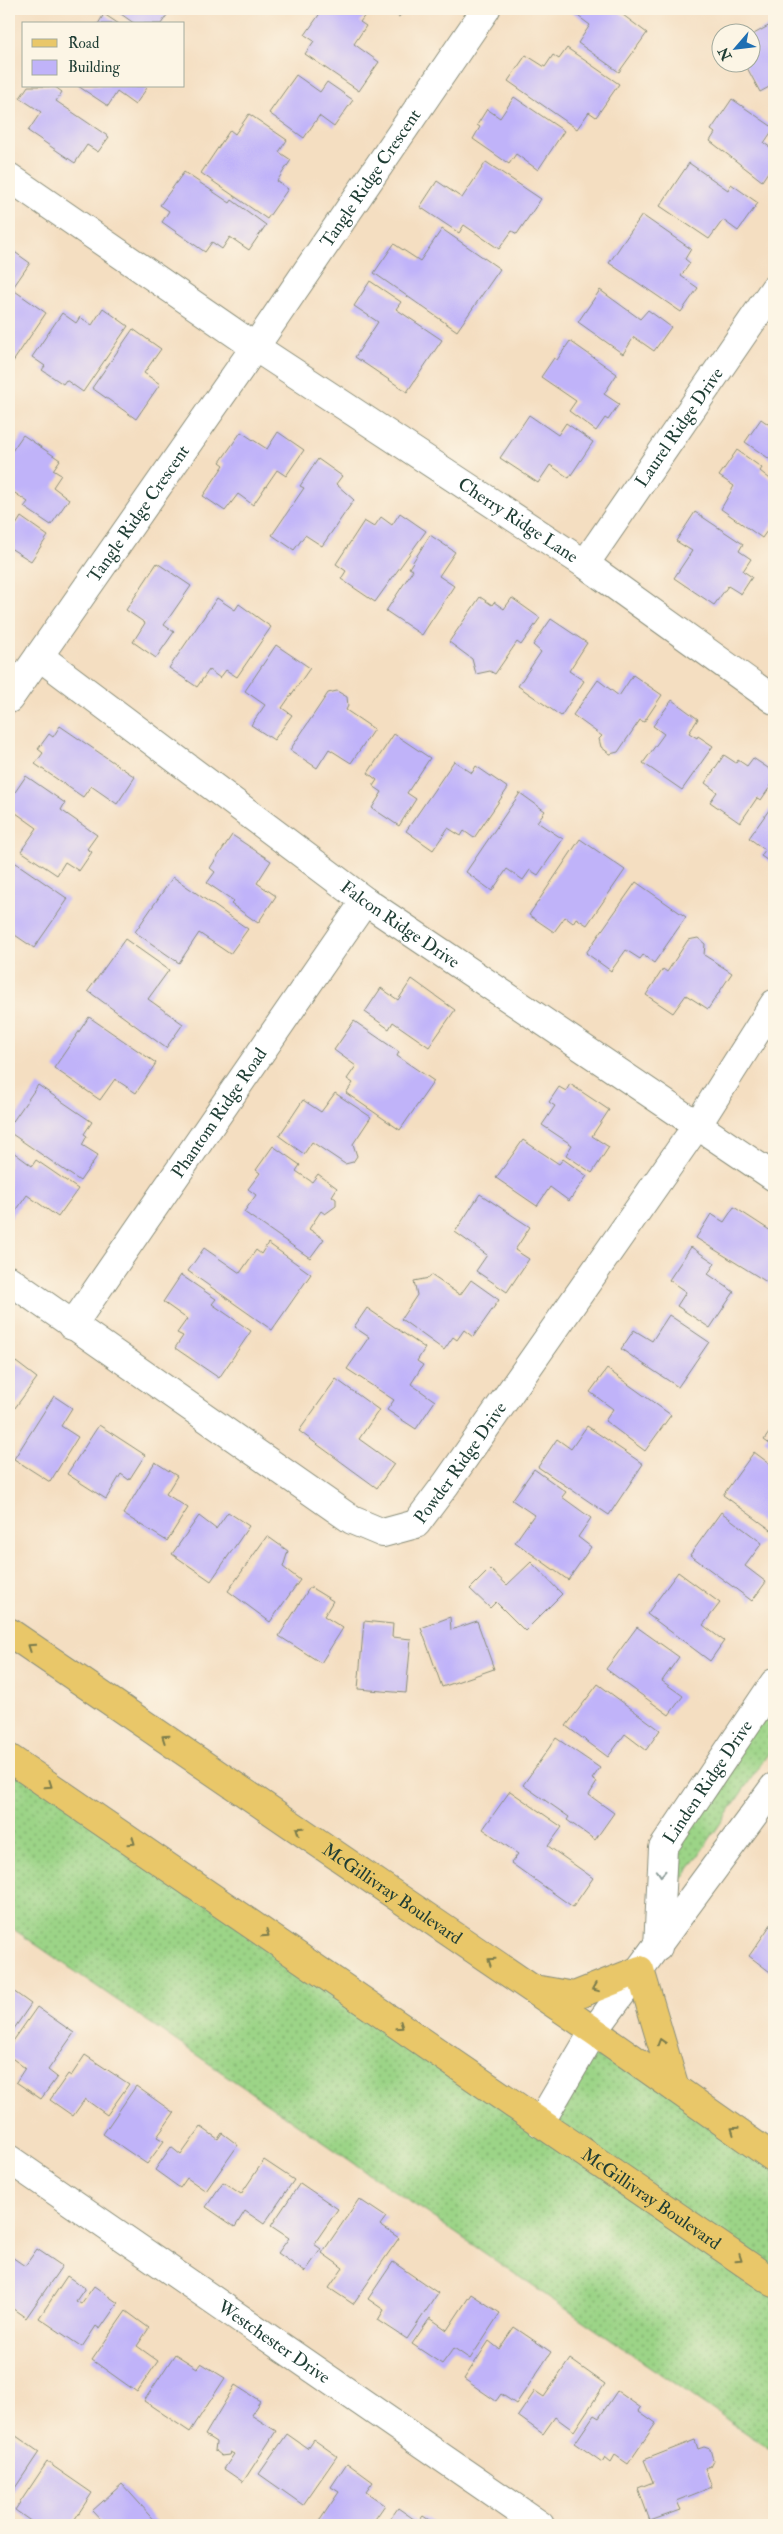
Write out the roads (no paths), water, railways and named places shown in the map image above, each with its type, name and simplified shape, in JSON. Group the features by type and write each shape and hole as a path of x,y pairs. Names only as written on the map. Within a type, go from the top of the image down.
{"main road":[{"name":"McGillivray Boulevard","path":"9,1632 594,2031 774,2158"},
{"name":"McGillivray Boulevard","path":"9,1758 774,2283"},
{"path":"531,1989 574,1996 640,1970 675,2088"}],"street":[{"name":"Tangle Ridge Crescent","path":"39,656 255,347 486,9"},
{"path":"9,177 255,347"},
{"name":"Laurel Ridge Drive","path":"585,564 774,289"},
{"name":"Cherry Ridge Lane","path":"255,347 585,564 774,700"},
{"path":"9,699 39,656"},
{"name":"Falcon Ridge Drive","path":"39,656 365,901 774,1177"},
{"name":"Phantom Ridge Road","path":"72,1326 365,901"},
{"name":"Powder Ridge Drive","path":"9,1280 201,1416 278,1466 352,1520 383,1533 416,1524 698,1124 774,1004"},
{"name":"Linden Ridge Drive","path":"658,1947 663,1848 774,1684"},
{"path":"540,2123 594,2031 658,1947 774,1787"},
{"name":"Westchester Drive","path":"9,2159 540,2525"}]}
